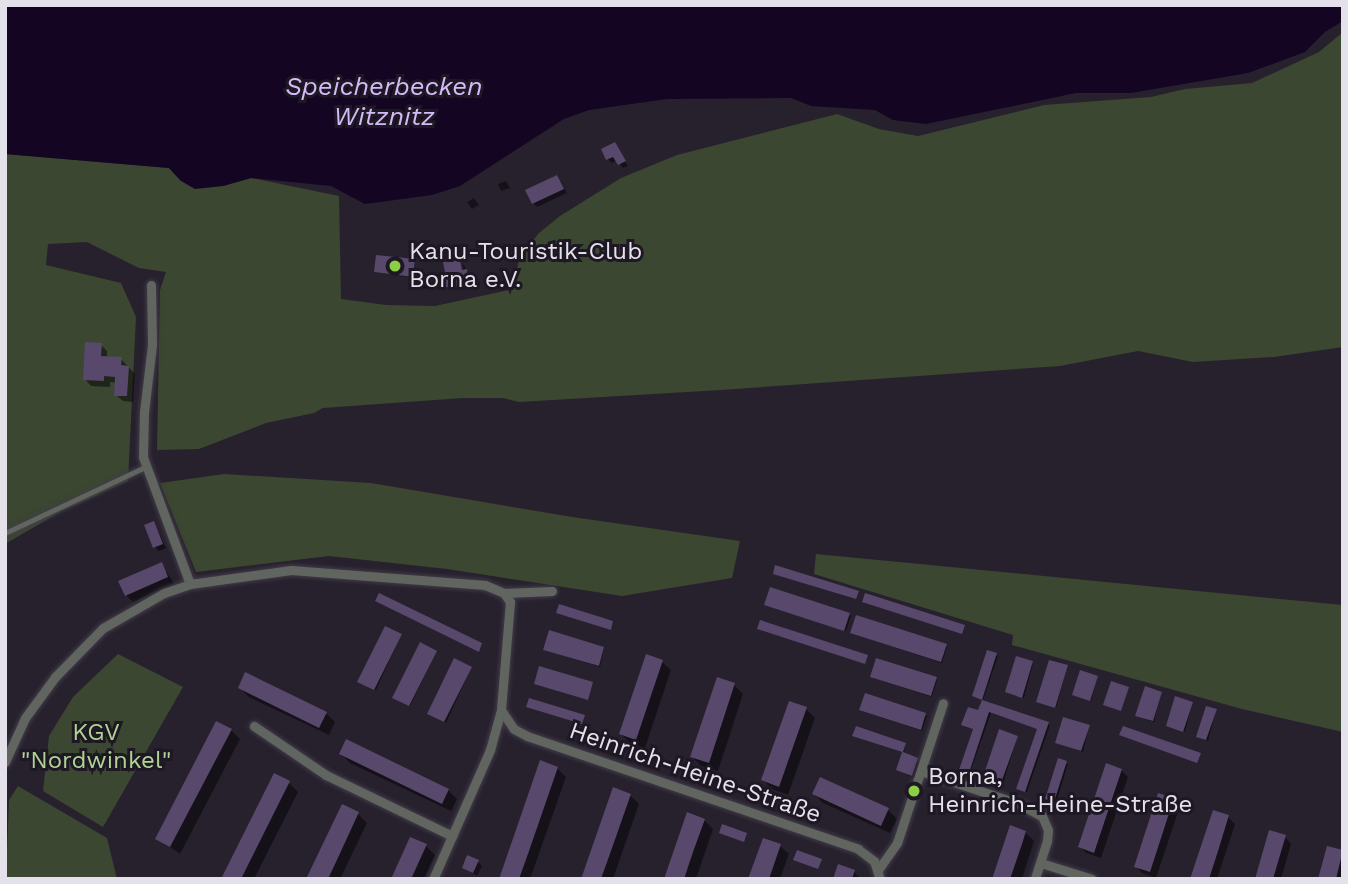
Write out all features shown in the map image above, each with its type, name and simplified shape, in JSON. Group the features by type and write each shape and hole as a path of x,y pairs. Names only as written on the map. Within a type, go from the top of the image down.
{"street":[{"path":"151,285 152,345 144,412 145,467 190,584"},
{"path":"5,762 24,718 42,692 103,628 164,593 190,584 291,570 464,582 485,585 504,593 552,592"},
{"path":"434,878 490,750 501,710 510,622 510,602 504,593"},
{"path":"879,874 897,843 943,703"},
{"name":"Heinrich-Heine-Straße","path":"501,710 514,729 527,736 858,849 874,861 879,874"},
{"path":"254,726 317,770 452,836"},
{"path":"921,771 1030,808 1042,816 1048,831 1035,879"},
{"path":"1041,863 1092,879"}],"lane":[{"path":"5,533 145,467"}],"green space":[{"path":"1343,32 1343,347 1274,357 1193,362 1138,351 1060,366 721,390 519,402 503,398 463,398 323,408 314,413 266,423 199,449 157,450 160,290 166,272 139,268 87,242 48,244 46,265 121,283 136,317 128,481 60,512 5,544 5,154 169,168 181,181 223,186 251,178 339,196 341,299 386,305 435,306 514,289 519,258 539,233 560,216 621,178 677,155 837,114 879,129 918,136 1044,105 1151,97 1185,89 1252,83 1319,52"},
{"path":"224,474 371,483 572,517 740,541 732,578 622,596 447,569 329,556 196,572 160,483"},
{"path":"816,554 1343,605 1343,732 1242,709 1012,645 1013,635 814,574"},
{"name":"KGV \"Nordwinkel\"","path":"118,654 183,687 103,827 43,791 49,736 73,697"},
{"path":"18,786 107,838 117,879 6,879 9,800"}],"water":[{"name":"Speicherbecken Witznitz","path":"5,5 1343,5 1343,21 1325,32 1305,52 1248,73 1131,93 1076,93 926,124 893,120 875,110 811,106 791,98 667,99 589,110 564,119 460,186 432,195 365,204 331,186 251,178 223,186 195,189 181,181 169,168 5,154"}],"building":[{"path":"615,142 626,161 618,165 613,157 606,160 601,149"},
{"path":"557,175 564,189 532,204 525,190"},
{"name":"Kanu-Touristik-Club Borna e.V.","path":"376,255 415,259 413,277 374,272"},
{"path":"460,260 462,270 467,269 469,284 442,288 440,272 445,272 443,262"},
{"path":"85,342 102,343 101,356 122,357 121,365 129,366 127,396 114,396 115,377 104,376 104,381 83,380"},
{"path":"154,521 163,544 153,548 144,525"},
{"path":"162,562 168,577 125,596 118,581"},
{"path":"775,565 859,591 856,599 773,574"},
{"path":"770,587 850,613 844,631 764,605"},
{"path":"379,593 482,643 479,652 375,601"},
{"path":"865,593 965,625 962,634 862,602"},
{"path":"559,604 613,621 611,630 556,613"},
{"path":"856,615 947,644 941,662 850,633"},
{"path":"760,620 868,655 865,664 757,629"},
{"path":"385,626 402,634 374,690 357,682"},
{"path":"549,630 604,647 599,666 543,650"},
{"path":"420,642 437,651 409,706 392,698"},
{"path":"987,650 997,653 982,700 972,696"},
{"path":"646,654 663,660 636,740 619,734"},
{"path":"1016,656 1033,661 1022,698 1005,692"},
{"path":"454,658 472,667 444,722 427,714"},
{"path":"876,658 937,677 931,696 870,677"},
{"path":"1049,660 1068,665 1055,708 1036,702"},
{"path":"539,666 593,682 588,700 534,684"},
{"path":"1080,670 1098,676 1090,701 1072,695"},
{"path":"245,672 327,712 319,728 238,688"},
{"path":"717,677 735,683 709,763 690,757"},
{"path":"1111,681 1129,687 1121,711 1103,705"},
{"path":"1145,686 1162,692 1153,721 1135,716"},
{"path":"865,693 926,713 921,730 859,710"},
{"path":"1175,696 1193,702 1183,732 1166,726"},
{"path":"529,698 585,715 582,724 526,707"},
{"path":"982,700 1049,722 1025,792 1016,789 1037,729 989,712 969,773 959,770 973,729 961,725 968,707 978,710"},
{"path":"789,701 807,707 779,787 761,780"},
{"path":"1206,706 1217,709 1206,740 1196,737"},
{"path":"1063,717 1090,725 1081,751 1055,743"},
{"path":"216,721 232,729 170,847 155,839"},
{"path":"856,726 906,743 903,752 918,758 912,776 896,770 902,752 852,736"},
{"path":"1123,726 1201,753 1197,763 1119,735"},
{"path":"999,729 1018,736 1001,783 983,777"},
{"path":"346,739 449,789 442,804 339,754"},
{"path":"1058,758 1067,761 1054,802 1045,799"},
{"path":"540,760 558,767 519,879 499,879"},
{"path":"1106,763 1122,769 1094,853 1078,847"},
{"path":"274,773 290,781 241,879 221,879"},
{"path":"820,777 889,808 881,826 812,794"},
{"path":"613,787 631,794 601,879 581,879"},
{"path":"1158,793 1174,798 1150,872 1134,867"},
{"path":"342,804 359,812 328,879 306,879"},
{"path":"1213,810 1229,815 1209,879 1190,879"},
{"path":"687,812 705,819 684,879 664,879"},
{"path":"722,824 747,833 744,842 719,833"},
{"path":"1010,825 1026,831 1022,844 1010,879 992,879"},
{"path":"1269,830 1286,835 1273,879 1255,879"},
{"path":"410,837 427,844 412,877 391,879"},
{"path":"763,838 781,844 769,879 748,879"},
{"path":"1327,846 1343,850 1336,879 1318,879"},
{"path":"797,850 822,859 818,869 793,860"},
{"path":"467,855 479,860 473,873 462,868"},
{"path":"838,864 855,870 852,879 833,879"}],"place":[{"name":"Kanu-Touristik-Club Borna e.V.","path":"395,266"},
{"name":"Borna, Heinrich-Heine-Straße","path":"914,791"}]}
